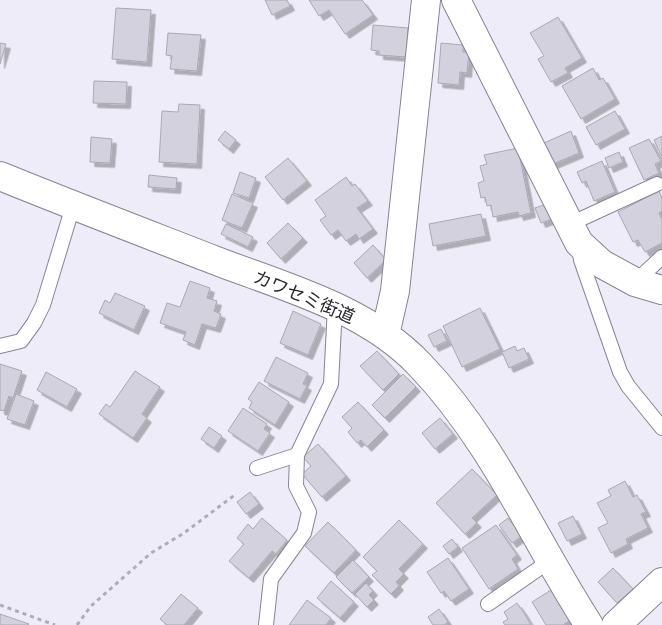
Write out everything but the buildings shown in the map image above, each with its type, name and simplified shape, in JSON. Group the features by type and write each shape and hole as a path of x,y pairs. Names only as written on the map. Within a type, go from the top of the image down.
{"street":[{"path":"385,336 395,291 426,0"},
{"path":"456,0 574,234 602,264 635,282 662,290"},
{"name":"カワセミ街道","path":"0,176 73,206 336,306 385,336 419,363 456,406 500,472 589,625"},
{"path":"616,625 662,582"}],"lane":[{"path":"657,184 574,234 615,363 628,386 662,428"},
{"path":"0,346 21,341 34,323 42,305 73,206"},
{"path":"635,282 662,257"},
{"path":"266,625 271,579 304,533 309,512 296,486 297,455 331,384 336,306"},
{"path":"257,468 297,455"},
{"path":"488,604 551,560"}],"path":[{"path":"77,625 91,606 151,553 184,533 236,494"},
{"path":"0,605 55,625"}]}
